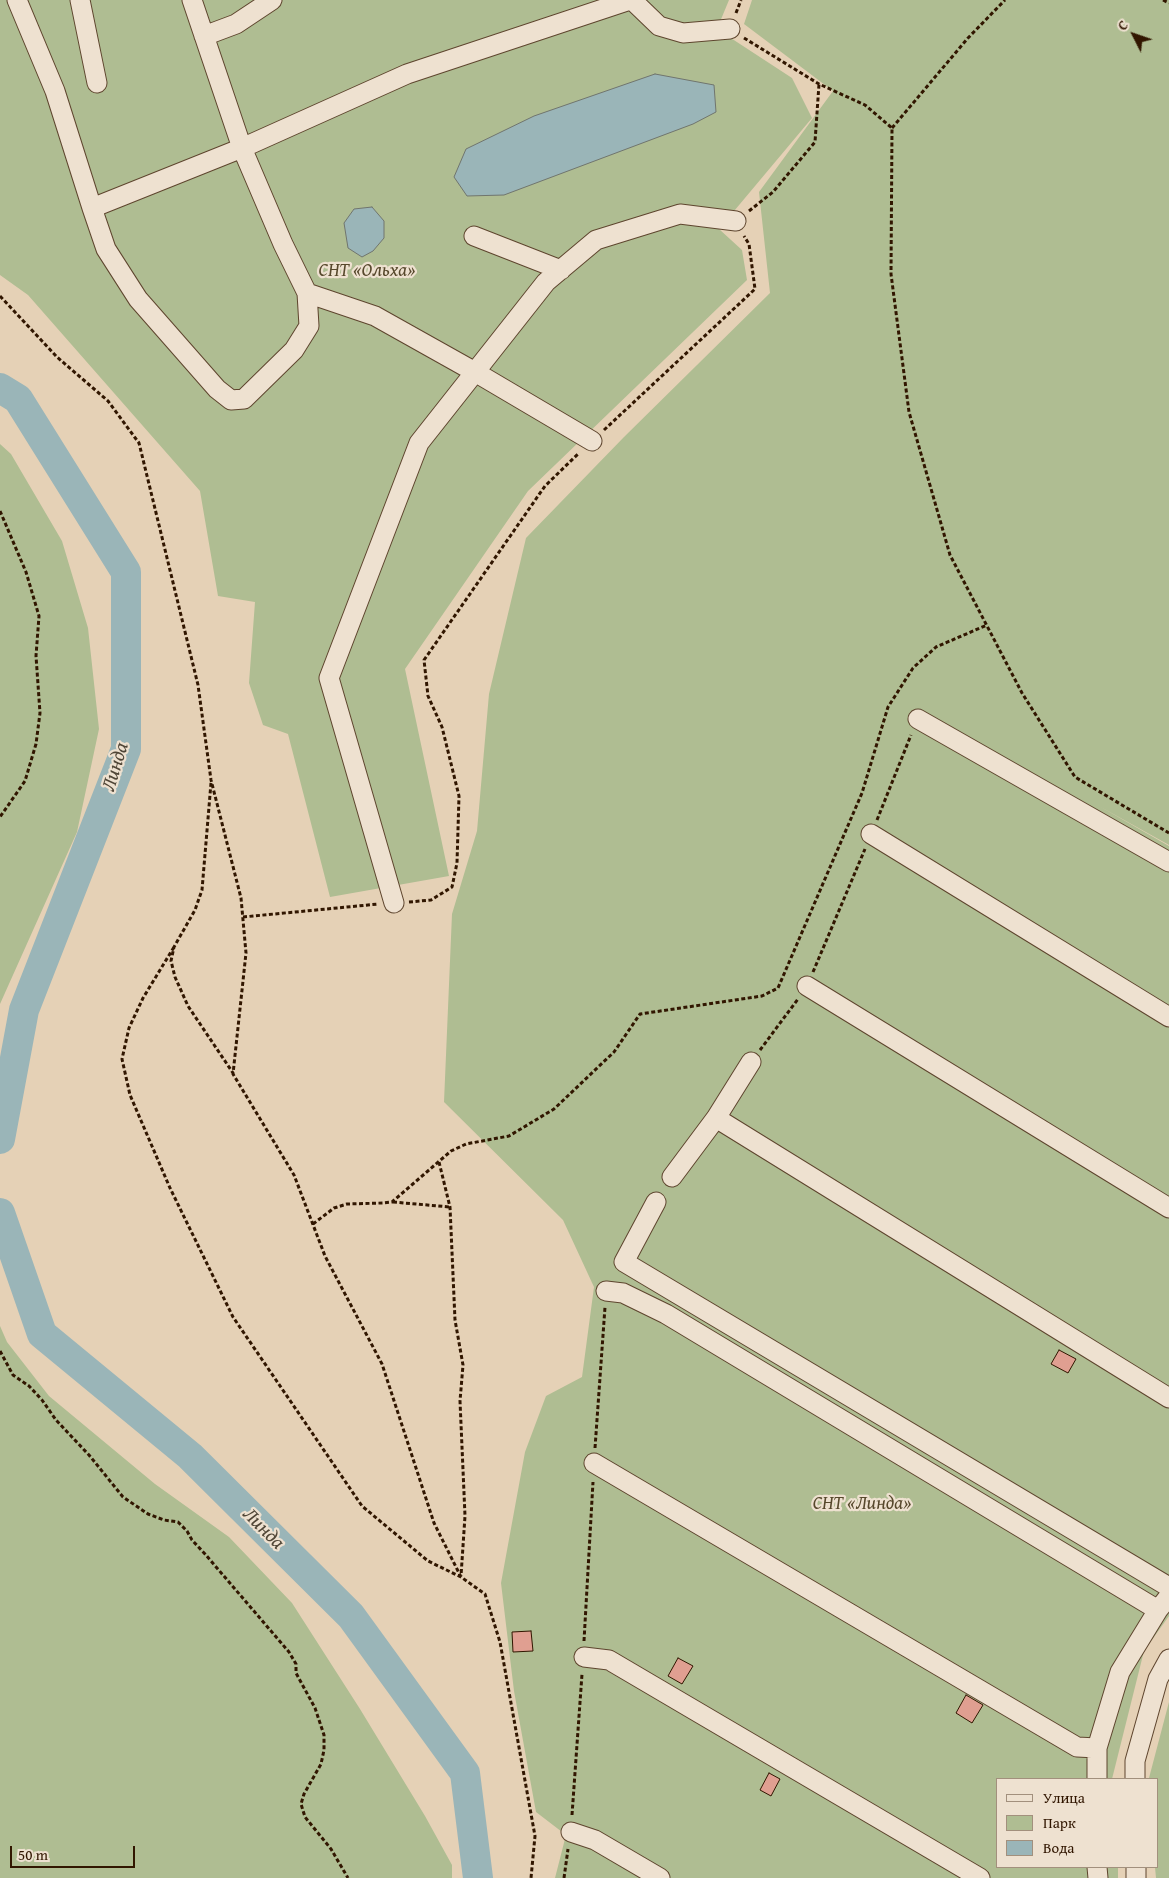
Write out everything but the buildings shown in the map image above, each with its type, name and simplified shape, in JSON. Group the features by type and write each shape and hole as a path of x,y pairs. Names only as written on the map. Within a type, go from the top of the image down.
{"street":[{"path":"17,0 54,91 106,249 138,299 217,388 231,400 244,399 294,350 308,326 307,293 242,148 192,0"},
{"path":"80,0 97,84"},
{"path":"204,36 236,24 272,0"},
{"path":"92,208 242,148 407,74 631,0 660,26 683,33 730,29"},
{"path":"394,903 329,678 419,442 546,282 596,240 680,214 736,221"},
{"path":"474,236 561,270"},
{"path":"307,293 375,316 592,441"},
{"path":"918,719 1169,862"},
{"path":"871,834 1169,1017"},
{"path":"807,986 1169,1208"},
{"path":"672,1177 716,1118 751,1062"},
{"path":"716,1118 1169,1398"},
{"path":"656,1202 624,1262 1169,1587"},
{"path":"606,1291 623,1293 666,1314 1163,1603 1120,1672 1097,1748 1097,1778"},
{"path":"594,1463 1077,1747 1097,1748"},
{"path":"584,1657 609,1660 980,1878"},
{"path":"1135,1778 1135,1761 1155,1688 1169,1659"},
{"path":"571,1832 595,1840 660,1878"}],"path":[{"path":"1005,0 968,38 892,128 891,274 909,412 950,554 1022,693 1075,777 1169,832"},
{"path":"1163,0 1169,3"},
{"path":"730,29 819,84 865,105 892,128"},
{"path":"243,917 432,900 452,887 457,863 459,796 442,727 428,696 424,660 544,486 755,289 749,244 736,221 773,192 815,142 819,84"},
{"path":"0,296 57,357 108,401 139,443 198,686 211,780 241,898 246,953 233,1074"},
{"path":"0,511 26,572 39,616 36,656 40,713 36,744 25,781 0,817"},
{"path":"392,1202 452,1151 466,1144 509,1136 554,1109 614,1052 640,1014 762,996 778,988 862,793 888,706 913,668 936,647 987,625"},
{"path":"751,1062 807,986 918,719"},
{"path":"211,780 202,890 195,910 143,998 129,1028 122,1058 130,1095 170,1188 233,1317 362,1506 428,1561 461,1576 485,1594 500,1642 535,1836 531,1878"},
{"path":"174,947 171,961 175,977 188,1006 233,1074 294,1175 325,1256 382,1364 434,1523 461,1576"},
{"path":"439,1162 450,1207 454,1320 463,1365 460,1401 465,1516 461,1576"},
{"path":"313,1224 334,1208 347,1204 383,1204 392,1202 450,1207"},
{"path":"564,1878 571,1832 584,1657 594,1463 606,1291"},
{"path":"0,1351 13,1375 29,1386 42,1400 56,1420 89,1455 123,1497 148,1514 164,1520 178,1522 289,1652 296,1664 296,1673 315,1708 324,1735 324,1750 321,1764 304,1794 301,1804 305,1817 331,1849 348,1878"}],"green space":[{"name":"СНТ «Ольха»","path":"0,0 729,0 717,29 792,78 812,118 719,229 742,250 747,280 528,491 405,669 449,876 330,897 288,734 263,725 249,683 255,602 218,596 200,491 28,295 0,275"},
{"name":"СНТ «Линда»","path":"752,0 1169,0 1169,845 1099,806 1169,846 1169,1616 1144,1651 1112,1778 996,1778 996,1868 1118,1868 1118,1878 555,1878 566,1835 536,1812 514,1691 501,1583 525,1452 546,1396 582,1377 594,1287 563,1220 444,1102 452,914 477,831 489,694 526,538 624,437 770,293 759,192 833,91 744,24"},
{"path":"0,444 11,454 62,541 88,628 99,729 77,832 0,1004"},
{"path":"0,1326 7,1342 49,1396 155,1484 229,1537 292,1603 360,1709 425,1816 452,1865 452,1878 0,1878"},
{"path":"1169,1702 1169,1878 1156,1878 1155,1868 1159,1868 1159,1778 1149,1778"}],"water":[{"path":"655,74 714,85 716,112 693,124 504,195 467,196 454,177 466,149 534,116"},
{"path":"372,207 384,221 384,238 373,251 362,257 348,248 344,223 354,209"}],"waterway":[{"name":"Линда","path":"0,388 18,399 126,572 126,749 24,1010 0,1139"},
{"name":"Линда","path":"0,1213 42,1334 190,1456 351,1616 465,1773 478,1878"}]}
